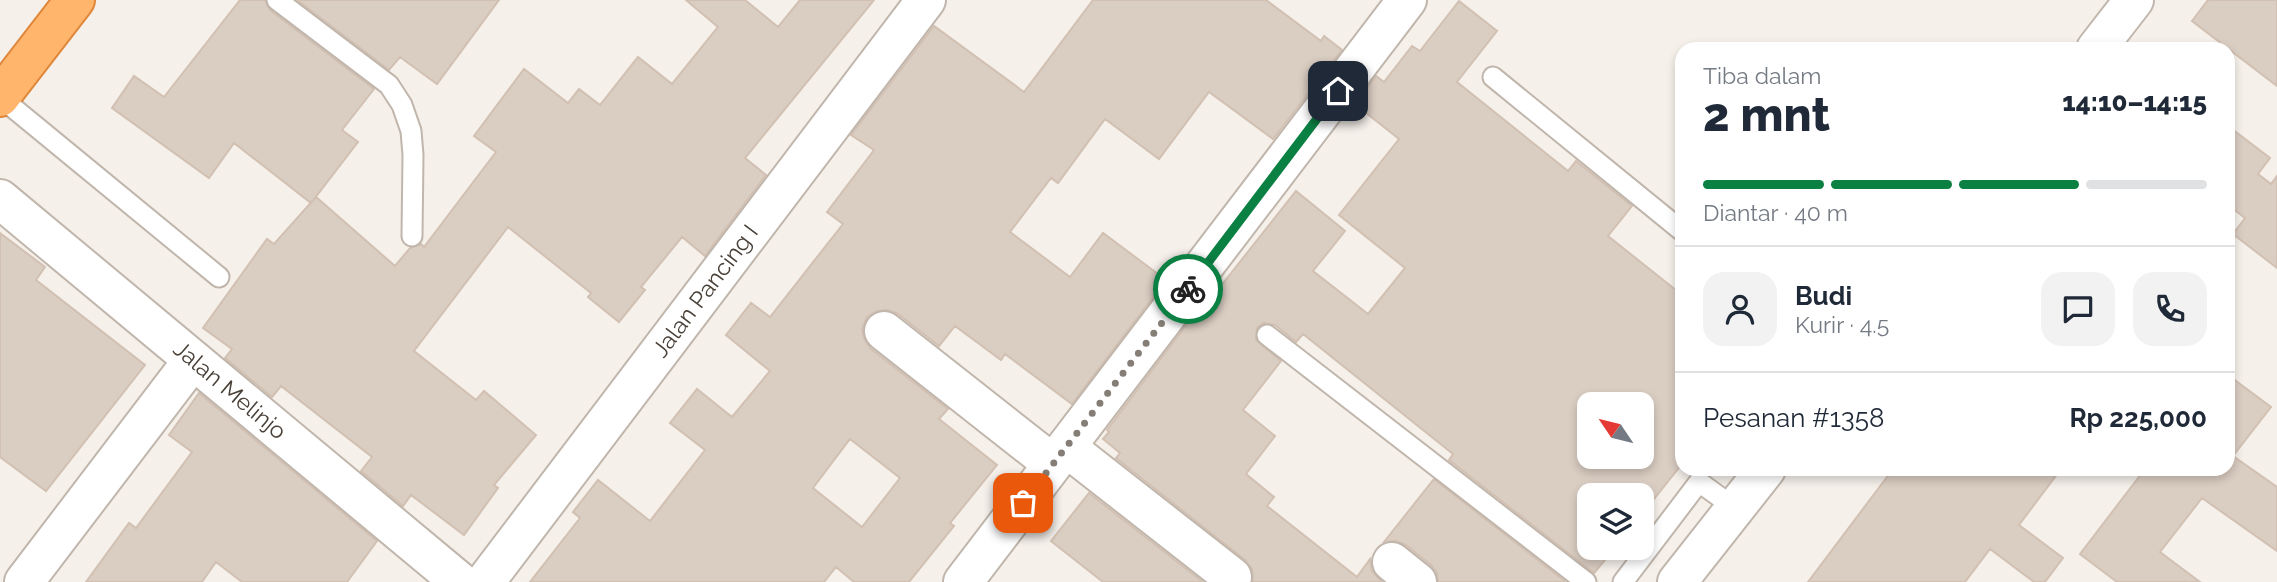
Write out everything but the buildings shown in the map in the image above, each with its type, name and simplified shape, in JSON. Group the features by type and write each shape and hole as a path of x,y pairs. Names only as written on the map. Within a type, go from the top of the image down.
{"highway":[{"path":"0,97 75,0"}],"street":[{"name":"Jalan Pancing I","path":"485,582 926,0"},
{"path":"963,582 1407,0"},
{"path":"2101,42 2134,0"},
{"name":"Jalan Melinjo","path":"0,199 194,360 422,570 460,582"},
{"path":"884,331 1232,577"},
{"path":"24,582 194,360"},
{"path":"1677,582 1760,476"}],"lane":[{"path":"277,0 389,85 402,105 411,131 413,155 412,236"},
{"path":"1493,77 1675,225"},
{"path":"0,97 219,277"},
{"path":"1267,335 1586,582"},
{"path":"1623,582 1699,482 1735,508"}],"way so far":[{"path":"1023,503 1188,289"}],"route":[{"path":"1188,289 1338,91"}]}
